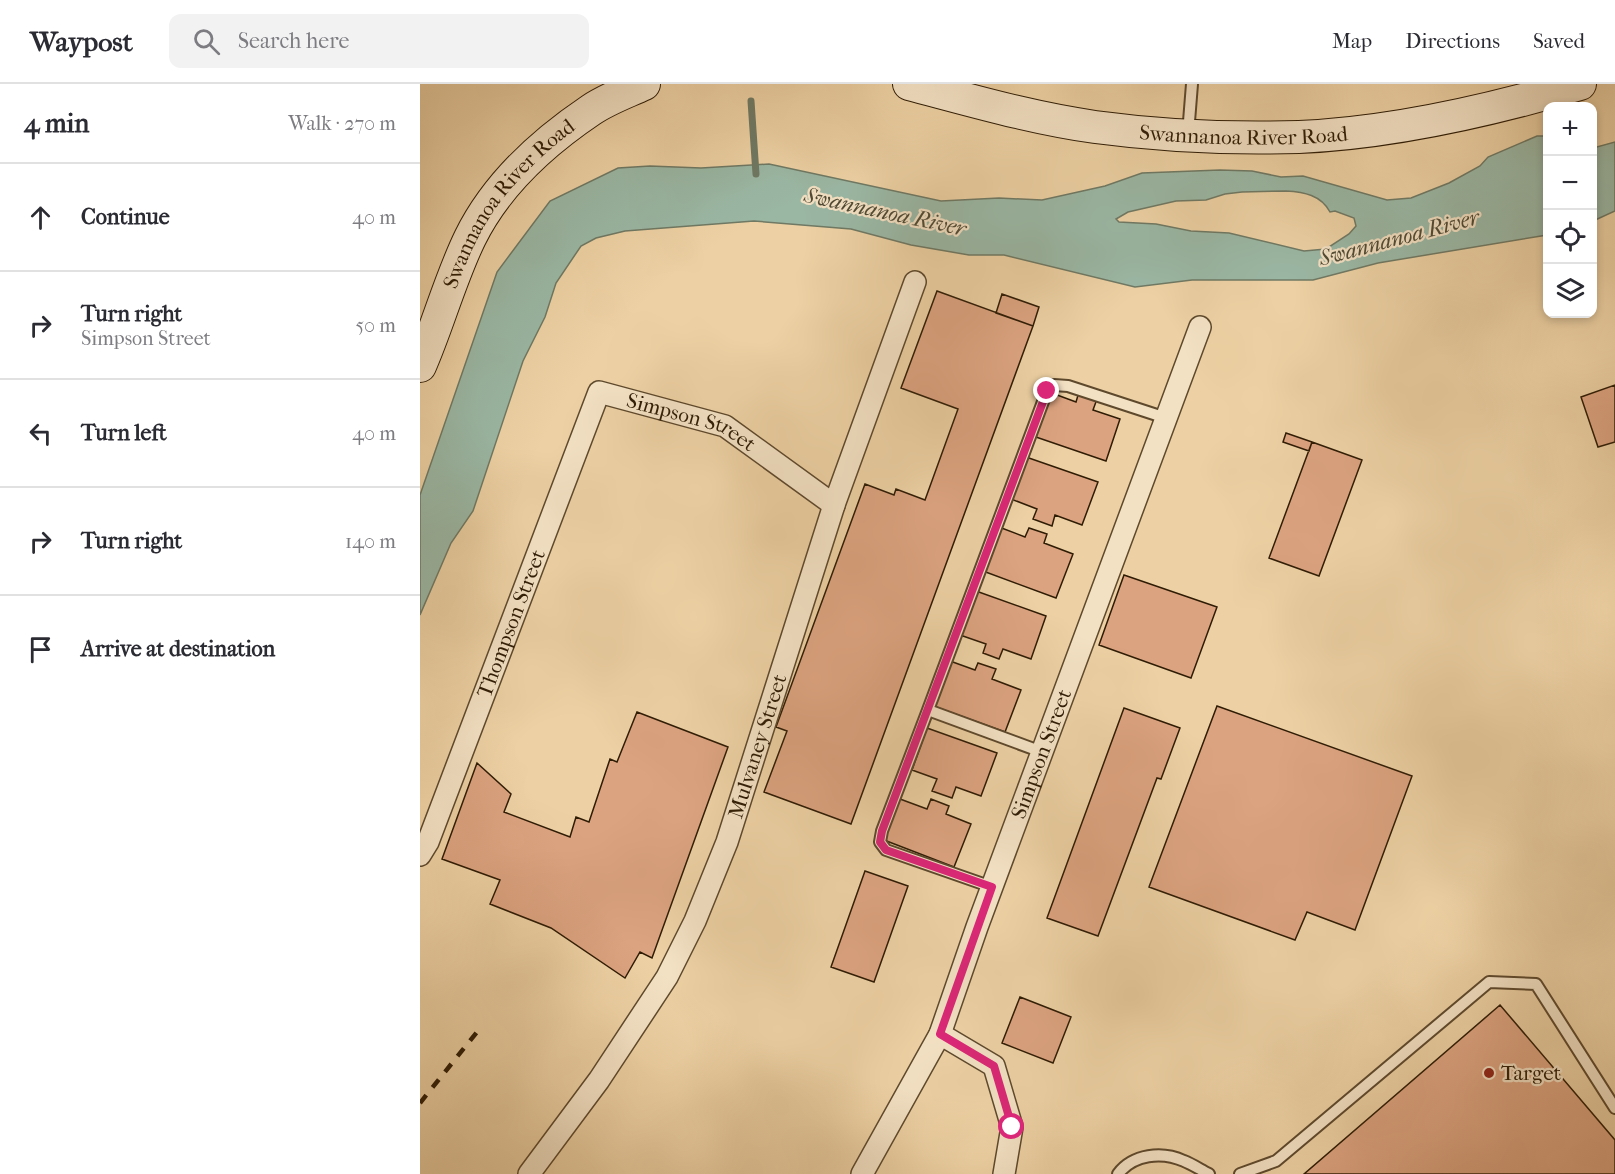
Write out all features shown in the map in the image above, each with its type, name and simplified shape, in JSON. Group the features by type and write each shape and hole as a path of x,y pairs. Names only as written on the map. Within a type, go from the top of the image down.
{"main road":[{"name":"Swannanoa River Road","path":"420,366 470,239 486,210 512,175 538,151 592,109 644,84"},
{"name":"Swannanoa River Road","path":"909,84 1013,112 1095,127 1244,137 1301,137 1360,131 1510,104 1580,84"}],"street":[{"name":"Mulvaney Street","path":"529,1174 599,1080 667,977 695,921 727,842 834,505 915,282"},
{"name":"Simpson Street","path":"862,1174 940,1034 992,887 1200,327"},
{"name":"Simpson Street","path":"599,392 725,426 834,505"},
{"name":"Thompson Street","path":"420,855 428,842 599,392"},
{"path":"940,1034 994,1066 1012,1127 1004,1174"}],"lane":[{"path":"1188,135 1192,84"},
{"path":"992,887 886,850 880,842 882,831 1047,391 1054,385 1068,386 1166,418"},
{"path":"928,711 1042,752"},
{"path":"1240,1174 1276,1161 1489,982 1536,984 1615,1108"},
{"path":"1118,1174 1138,1158 1155,1155 1183,1160 1209,1174"}],"water":[{"name":"Swannanoa River","path":"1537,136 1543,136 1543,236 1378,263 1313,280 1192,280 1135,287 1004,255 969,255 911,245 851,229 754,221 625,231 596,238 581,246 556,283 545,317 523,361 473,511 451,543 420,615 420,495 497,272 550,201 618,168 650,166 701,168 769,164 941,201 999,198 1042,200 1105,186 1142,173 1252,171 1281,177 1303,176 1387,200 1411,198 1449,183 1480,166 1488,157","holes":["1286,191 1317,198 1330,212 1335,211 1354,218 1356,226 1349,234 1326,249 1304,251 1229,233 1191,231 1156,224 1119,222 1116,219 1128,212 1176,201 1206,200 1225,194"]},
{"path":"1615,142 1615,211 1597,219 1597,156 1597,147"}],"building":[{"path":"937,291 1033,326 851,824 764,792 787,731 776,727 865,484 894,495 896,489 925,500 958,409 901,388"},
{"path":"1002,294 1039,307 1033,326 996,313"},
{"path":"1615,385 1615,442 1598,447 1581,397"},
{"path":"1049,392 1076,402 1079,392 1097,399 1093,410 1120,419 1106,461 1033,436"},
{"path":"1286,433 1312,442 1309,451 1283,442"},
{"path":"1312,442 1362,460 1319,576 1269,558"},
{"path":"1026,457 1098,482 1082,525 1055,515 1052,526 1033,519 1037,509 1011,499"},
{"path":"999,527 1025,537 1029,528 1047,534 1044,543 1073,554 1056,598 983,571"},
{"path":"1124,575 1217,607 1191,678 1099,645"},
{"path":"976,591 1046,616 1031,659 1003,649 999,659 983,653 986,644 960,635"},
{"path":"950,661 975,670 978,663 996,669 992,679 1021,690 1005,732 933,706"},
{"path":"1217,706 1412,776 1355,930 1307,912 1295,940 1149,887"},
{"path":"1124,708 1180,728 1161,779 1157,778 1098,936 1047,918"},
{"path":"637,712 728,747 652,958 640,952 625,978 551,928 490,904 500,880 442,859 477,763 511,794 504,812 570,837 576,817 589,822 610,759 617,762"},
{"path":"927,728 997,753 981,796 956,787 952,798 932,791 937,779 912,770"},
{"path":"900,799 927,809 931,799 949,806 946,814 971,824 954,867 884,840"},
{"path":"865,871 908,886 874,982 831,967"},
{"path":"1020,997 1071,1017 1053,1063 1002,1043"},
{"name":"Target","path":"1500,1005 1615,1140 1615,1174 1304,1174"}],"waterway":[{"path":"751,101 756,174"}],"railway":[{"path":"420,1103 481,1027"}],"place":[{"name":"Target","path":"1489,1073"}],"route":[{"path":"1012,1127 994,1066 940,1034 992,887 886,850 880,842 882,831 1047,391"}]}
